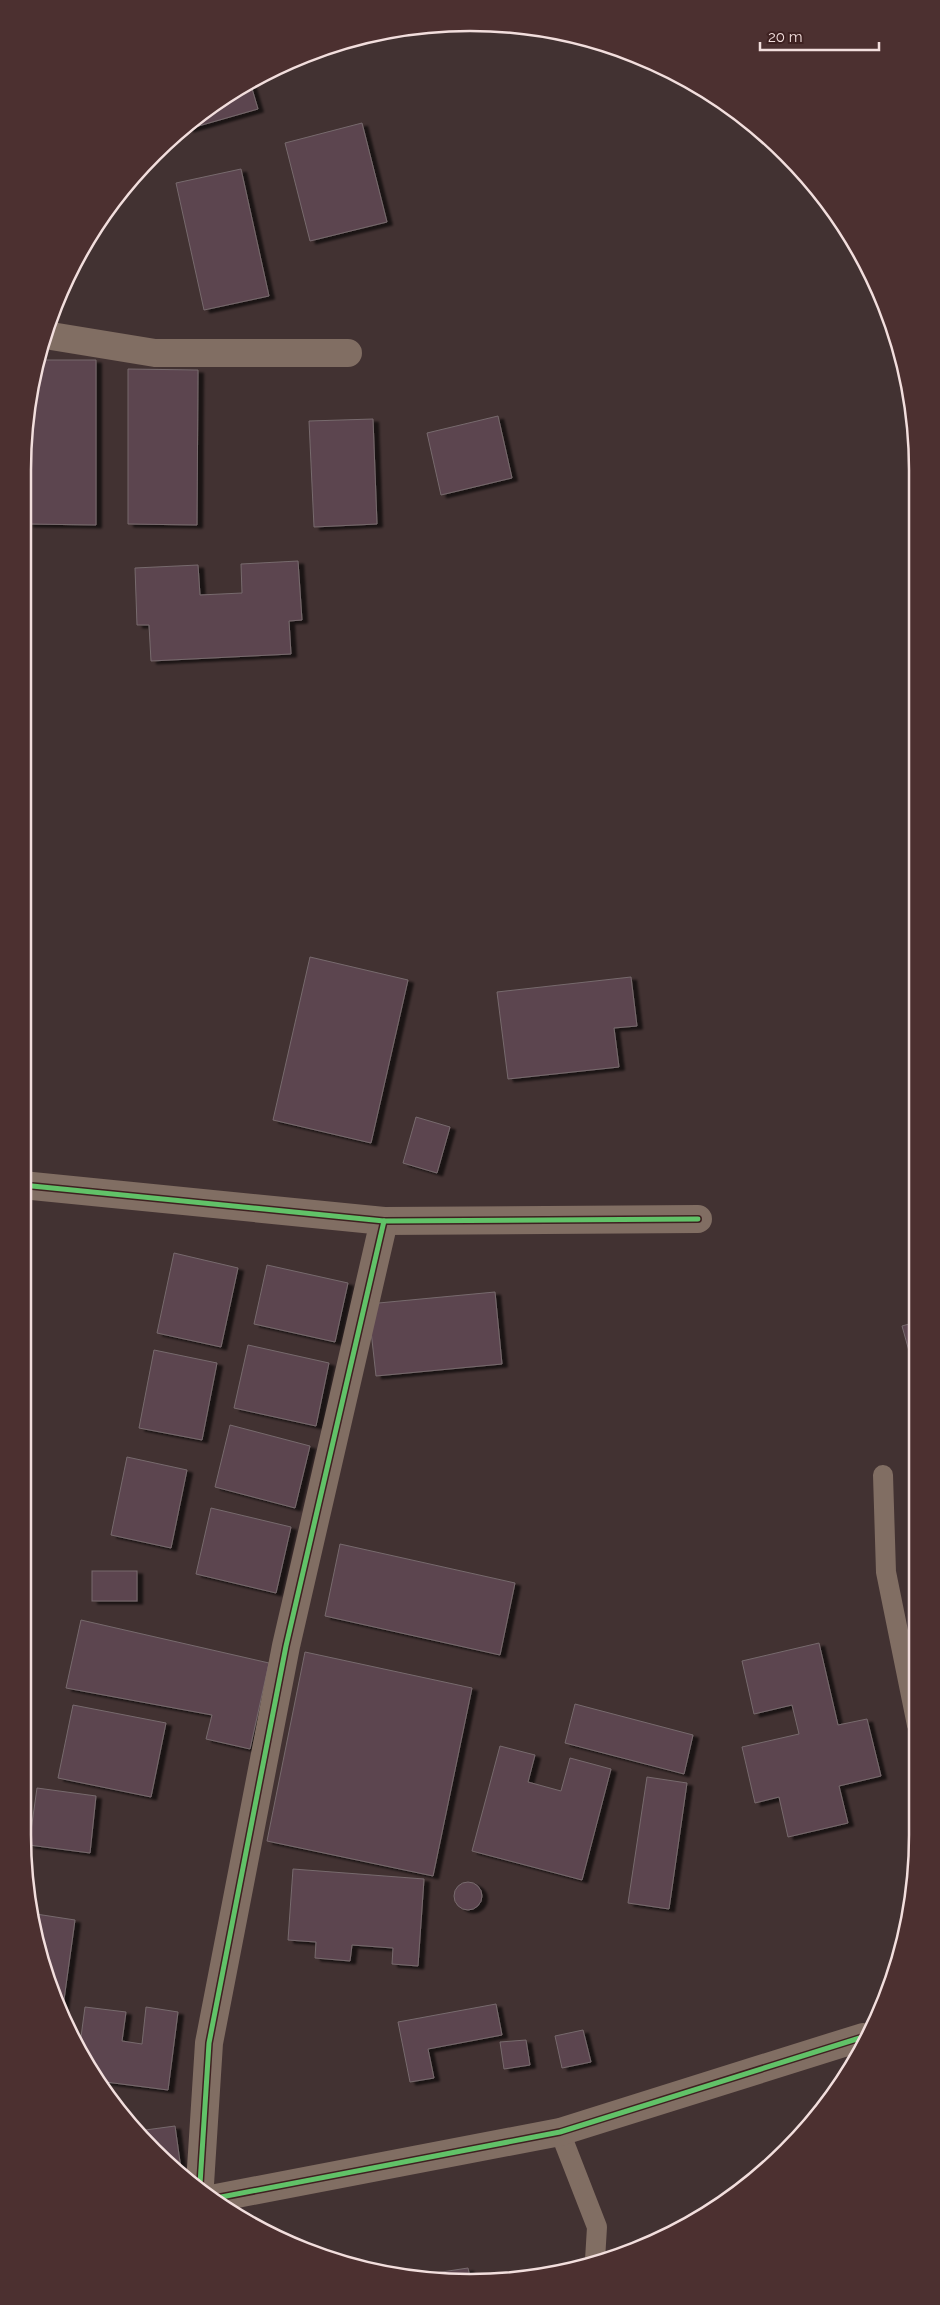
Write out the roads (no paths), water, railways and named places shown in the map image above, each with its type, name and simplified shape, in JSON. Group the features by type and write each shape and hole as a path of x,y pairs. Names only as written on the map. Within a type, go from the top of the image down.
{"street":[{"path":"53,336 155,353 348,353"},
{"path":"31,1186 384,1221 698,1219"},
{"path":"200,2181 209,2043 286,1646 384,1221"},
{"path":"222,2197 560,2132 859,2038"}],"lane":[{"path":"883,1475 886,1572 909,1686"},
{"path":"560,2132 597,2227 595,2255"}]}
